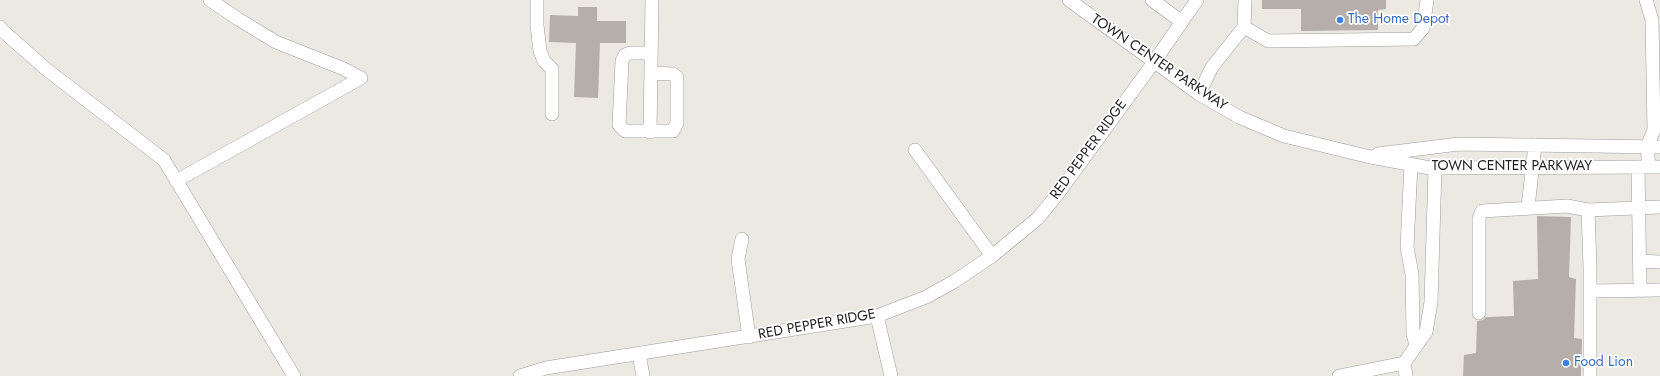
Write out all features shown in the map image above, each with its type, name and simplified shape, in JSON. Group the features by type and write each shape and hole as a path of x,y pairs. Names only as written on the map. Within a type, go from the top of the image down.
{"street":[{"path":"176,181 362,78 344,69 276,42 210,0"},
{"path":"537,0 537,25 540,51 544,61 552,69 552,114"},
{"path":"650,132 652,0"},
{"name":"TOWN CENTER PARKWAY","path":"1069,0 1199,94 1239,117 1284,136 1366,156 1435,168 1649,167"},
{"path":"1152,0 1182,22"},
{"name":"RED PEPPER RIDGE","path":"520,376 546,368 877,316 926,297 955,281 992,256 1037,219 1057,195 1154,62 1197,0"},
{"path":"1199,94 1212,67 1244,28 1245,0"},
{"path":"1244,28 1268,41 1414,39 1423,28 1426,0"},
{"path":"1640,290 1639,208 1654,147 1654,130 1657,110 1656,52 1652,20 1646,0"},
{"path":"0,27 46,69 164,160 294,376"},
{"path":"651,53 630,53 625,55 622,61 619,125 625,131 673,131 678,123 677,77 673,74 651,73"},
{"name":"TOWN CENTER PARKWAY","path":"1366,156 1459,144 1654,147"},
{"path":"1528,207 1534,168 1535,145"},
{"path":"915,150 992,256"},
{"path":"1411,164 1407,247 1412,274 1413,334 1416,345"},
{"path":"1406,376 1404,363 1426,332 1431,302 1435,168"},
{"path":"1479,313 1479,218 1482,211 1528,207 1567,206 1588,210 1660,206"},
{"path":"1588,210 1590,376"},
{"path":"742,239 738,259 749,337"},
{"path":"1640,261 1660,262"},
{"path":"1590,292 1660,290"},
{"path":"877,316 891,376"},
{"path":"639,354 643,376"},
{"path":"1338,376 1404,363"}],"building":[{"name":"The Home Depot","path":"1262,0 1386,0 1386,9 1378,10 1378,30 1301,31 1301,9 1262,9"},
{"path":"578,7 597,7 597,21 626,21 626,43 600,43 598,98 574,97 576,43 549,42 550,15 578,16"},
{"path":"1537,216 1571,217 1569,277 1576,279 1574,338 1582,339 1581,376 1463,376 1464,355 1476,353 1477,321 1483,320 1486,317 1514,316 1513,281 1538,279"}],"place":[{"name":"The Home Depot","path":"1340,20"},
{"name":"Food Lion","path":"1566,363"}]}
